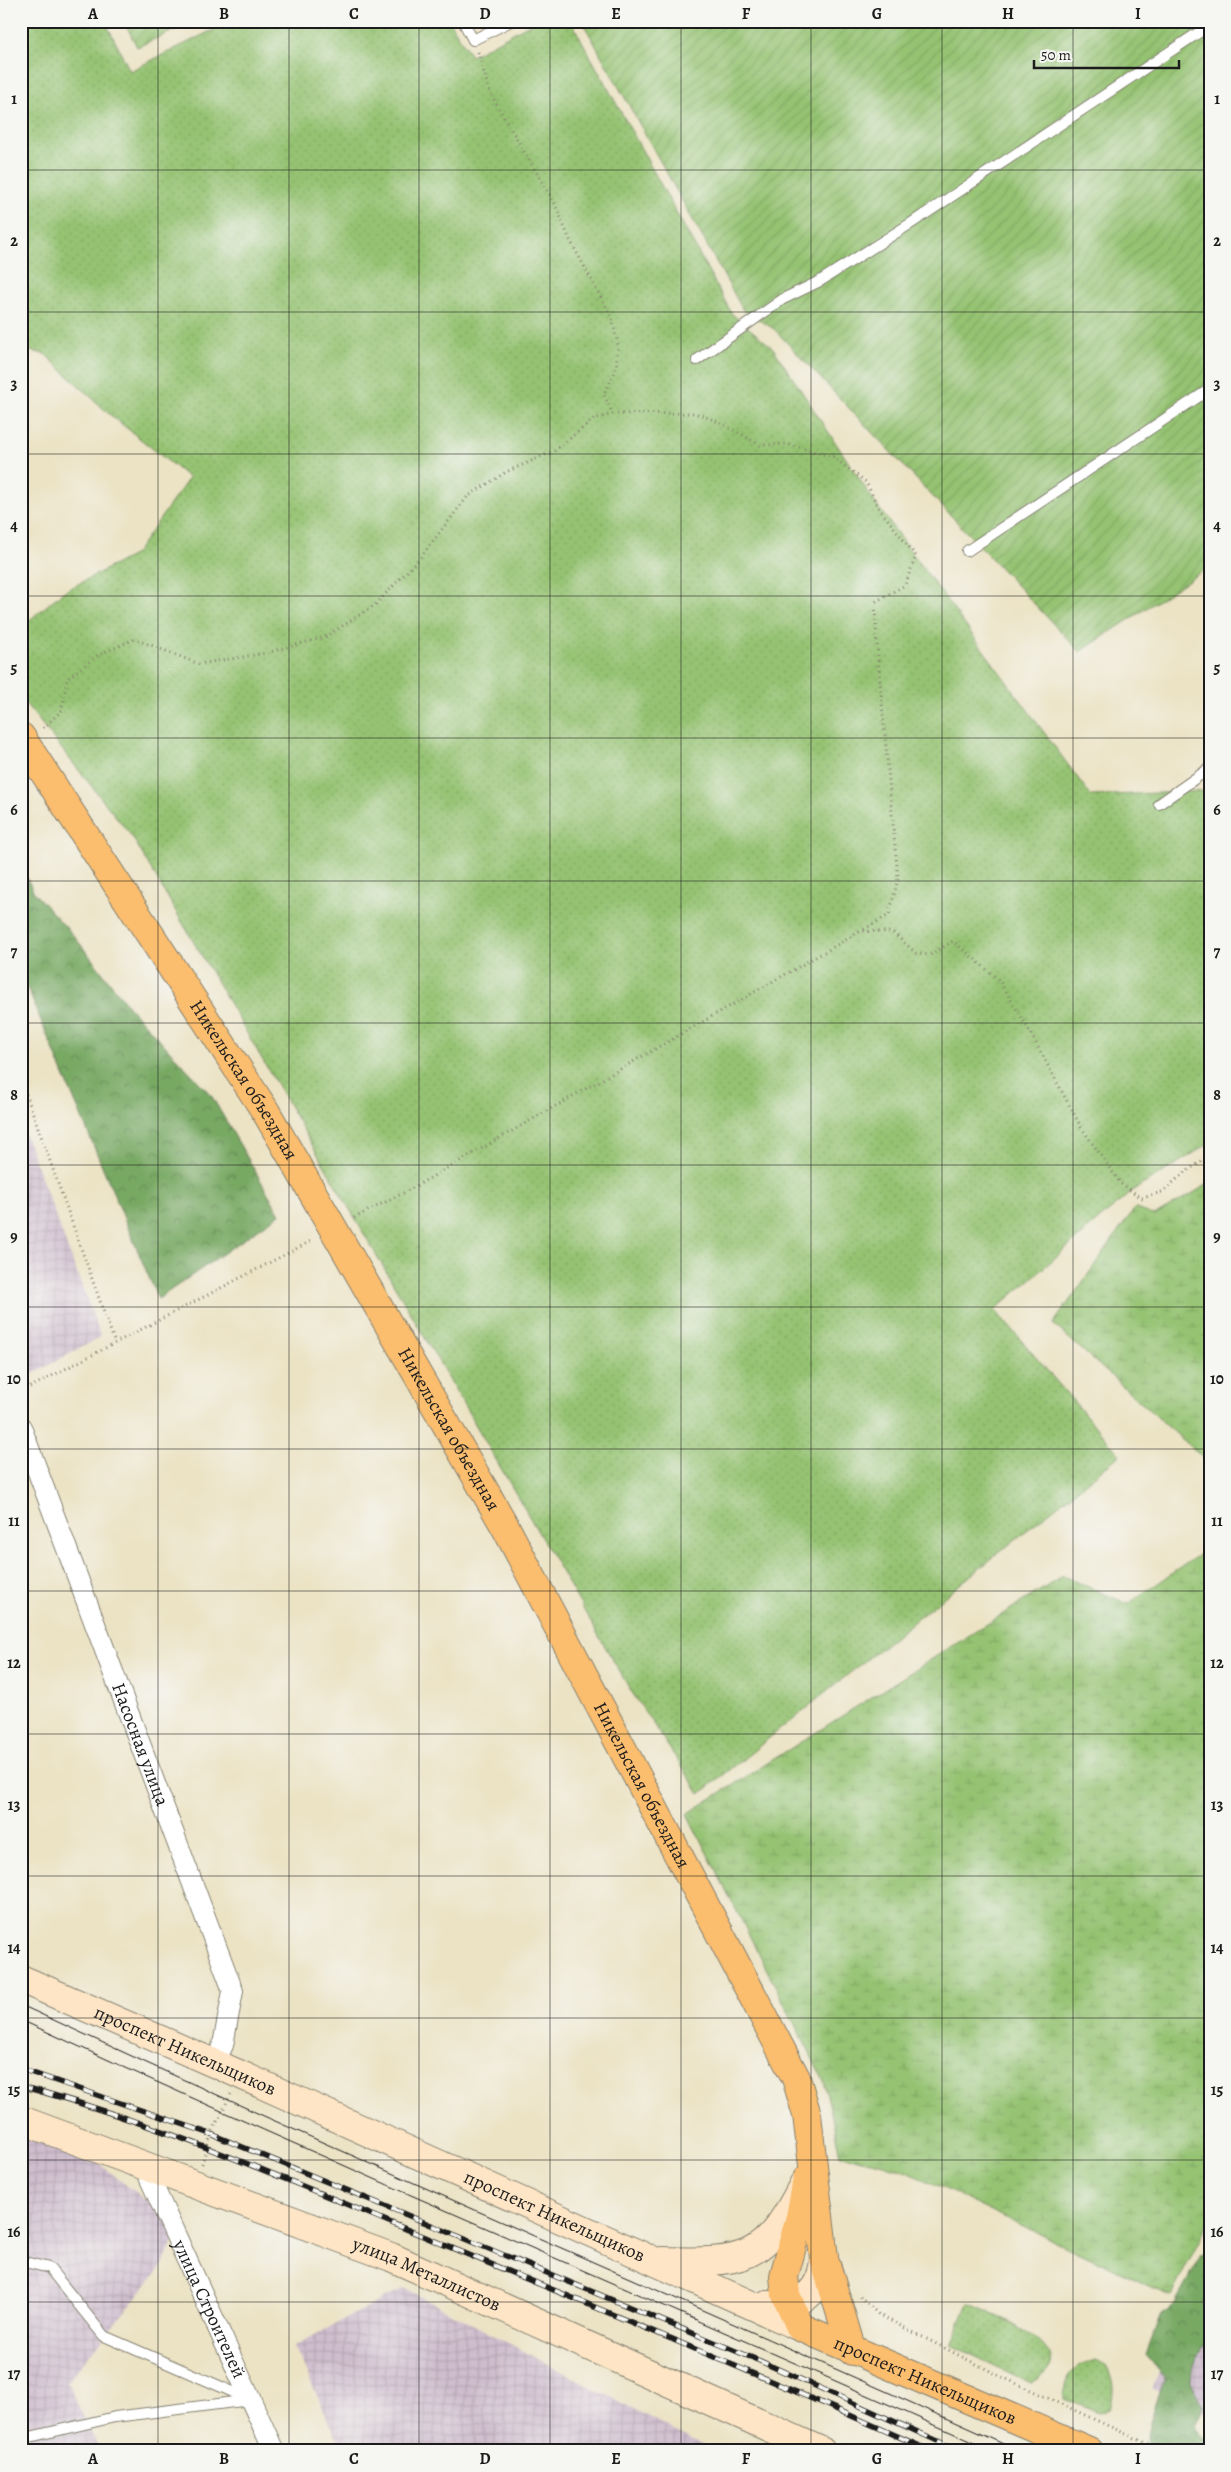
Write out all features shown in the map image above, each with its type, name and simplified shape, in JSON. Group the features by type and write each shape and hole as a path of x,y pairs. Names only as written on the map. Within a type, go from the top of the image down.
{"main road":[{"name":"Никельская объездная","path":"24,740 266,1112 333,1228 506,1528 796,2078 807,2114 810,2162 824,2258 852,2351"},
{"name":"проспект Никельщиков","path":"21,1979 241,2074 746,2303 795,2316 852,2351 1089,2451"},
{"name":"улица Металлистов","path":"21,2120 145,2168 391,2258 821,2451"},
{"path":"651,2260 698,2262 735,2259 756,2250 774,2235 790,2212 810,2162"},
{"path":"795,2316 784,2276 800,2218 810,2162"},
{"path":"795,2316 806,2297 819,2284 823,2274 824,2258"}],"street":[{"name":"Насосная улица","path":"21,1427 233,1992 223,2045 215,2063"},
{"name":"улица Строителей","path":"145,2168 274,2451"}],"lane":[{"path":"464,21 473,40 511,21"},
{"path":"697,360 783,299 820,281 914,222 1210,25"},
{"path":"967,551 1210,389"},
{"path":"1159,804 1210,768"},
{"path":"21,2261 49,2268 104,2336 251,2400"},
{"path":"21,2439 115,2417 251,2400"}],"path":[{"path":"473,40 490,93 555,204 569,238 612,318 618,345 616,370 604,395 613,414"},
{"path":"21,1392 333,1228 386,1203 889,915 898,879 878,659 875,602 905,585 916,556 878,507 866,482 833,457 787,444 760,445 719,422 695,413 613,414 594,419 554,451 506,472 467,497 420,558 375,605 325,637 266,653 199,664 135,639 98,655 67,679 62,710 24,740"},
{"path":"861,931 892,932 916,953 930,955 954,940 999,980 1030,1032 1081,1127 1121,1184 1142,1198 1162,1192 1184,1173 1210,1156"},
{"path":"21,1080 115,1343"},
{"path":"196,2186 211,2134 241,2074"},
{"path":"856,2289 879,2316 998,2375 1163,2451"}],"shaded area":[{"path":"21,1124 101,1337 21,1380"},
{"path":"21,2133 82,2150 179,2227 163,2265 67,2382 100,2451 21,2451"},
{"path":"1210,2275 1210,2415 1152,2389"},
{"path":"404,2288 713,2451 343,2451 294,2346"}],"green space":[{"path":"21,21 105,21 130,71 231,21 449,21 471,56 535,21 571,21 732,314 773,348 878,507 1091,796 1202,791 1210,801 1210,1143 1131,1192 995,1310 1120,1455 700,1794 631,1691 133,838 21,698 21,627 63,592 135,554 189,478 108,413 45,354 21,349"},
{"path":"124,21 195,21 137,47"},
{"path":"582,21 1210,21 1210,566 1080,652 774,329 743,310"},
{"path":"21,865 34,893 74,936 129,1007 211,1095 280,1214 158,1299 21,973"},
{"path":"1210,1183 1210,1464 1053,1324 1135,1208 1154,1216"},
{"path":"1210,1547 1210,2219 1171,2296 926,2180 897,2168 840,2155 824,2081 687,1814 1063,1576 1128,1604"},
{"path":"1210,2249 1210,2334 1192,2368 1191,2383 1203,2406 1196,2426 1200,2435 1210,2441 1210,2451 1146,2451 1150,2423 1165,2378 1146,2355 1160,2317 1174,2305 1202,2255"},
{"path":"968,2303 1015,2325 1044,2347 1050,2359 1047,2371 1031,2383 951,2345"},
{"path":"1095,2360 1106,2365 1113,2386 1110,2408 1099,2413 1064,2399 1065,2384 1071,2374 1081,2366"}],"tram line":[{"path":"21,2005 269,2119 1019,2451"},
{"path":"21,2020 263,2130 993,2451"}],"railway":[{"path":"21,2069 211,2134 760,2361 960,2451"},
{"path":"21,2086 122,2117 271,2173 675,2341 931,2451"}]}
